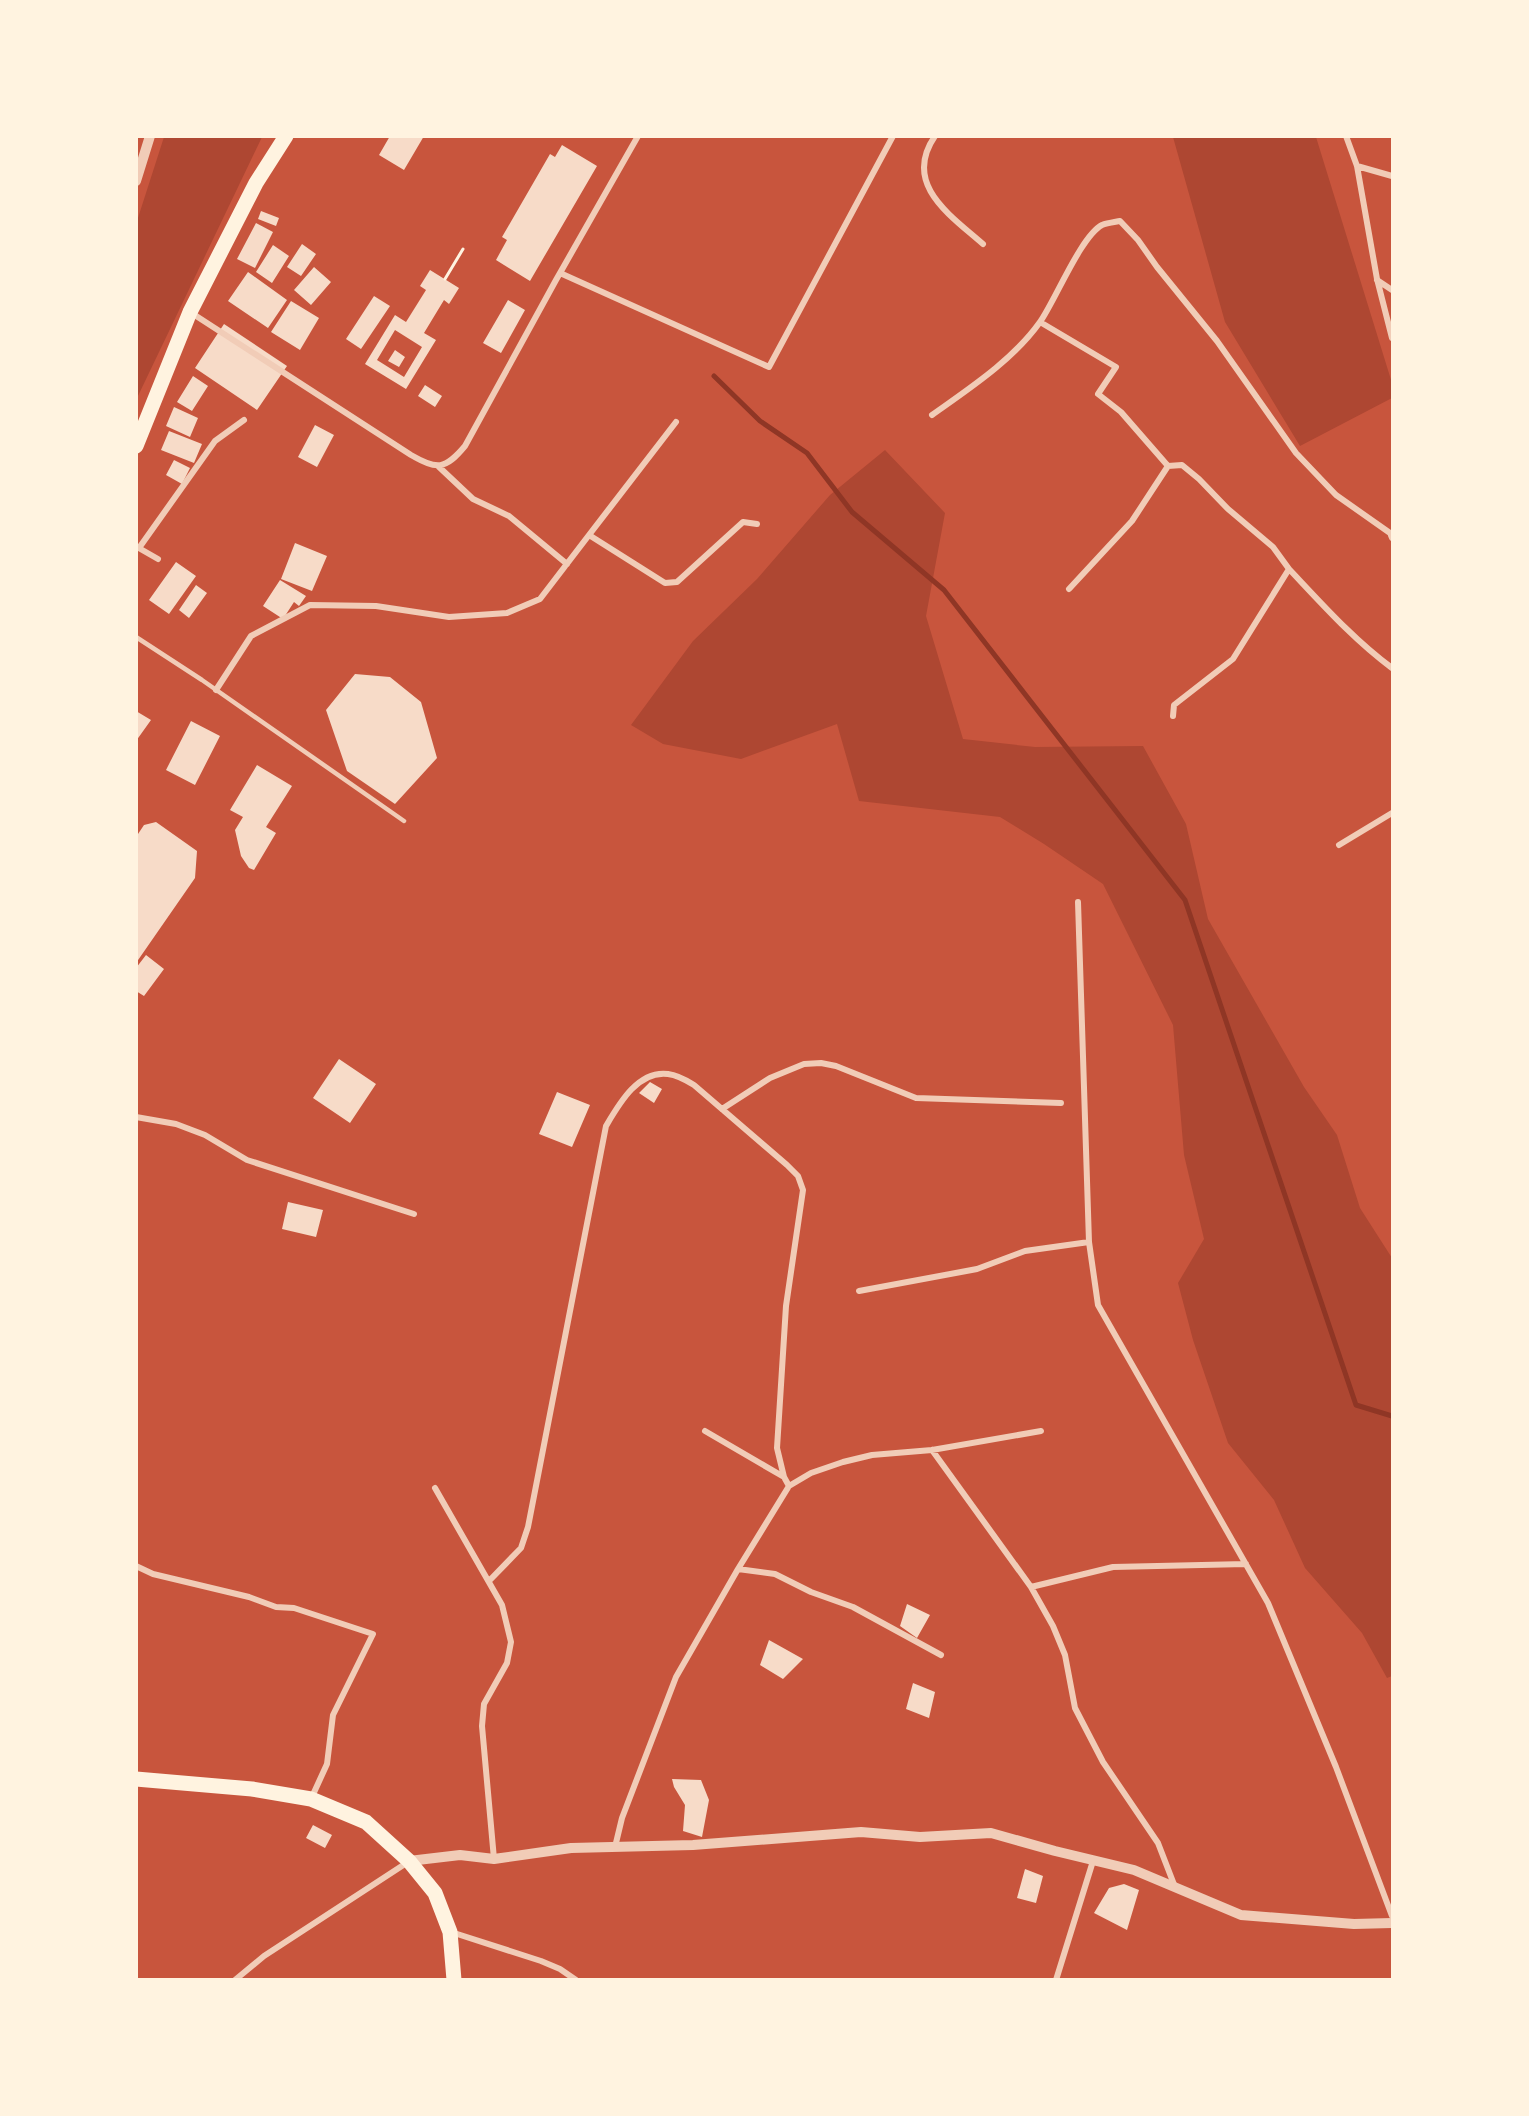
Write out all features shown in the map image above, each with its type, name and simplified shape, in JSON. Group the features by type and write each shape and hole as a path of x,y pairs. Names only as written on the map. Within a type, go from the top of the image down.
{"main road":[{"path":"136,446 190,312 256,183 286,136"},
{"path":"136,1779 252,1789 311,1799 366,1822 409,1861 435,1893 450,1932 454,1980"}],"street":[{"path":"136,181 150,136"},
{"path":"190,312 411,455 428,465 438,466 457,456 465,446 638,136"},
{"path":"560,273 769,367 892,136"},
{"path":"935,136 927,148 923,170 929,191 950,216 983,244"},
{"path":"1346,136 1357,165 1377,279 1392,338"},
{"path":"1357,165 1392,176"},
{"path":"932,415 970,388 1010,354 1040,322 1065,275 1093,233 1102,225 1120,221 1138,240 1157,267 1217,340 1296,453 1336,495 1390,533 1392,538"},
{"path":"1377,279 1392,290"},
{"path":"1040,322 1116,367 1098,394 1121,412 1168,466"},
{"path":"158,559 138,547 215,441 244,420"},
{"path":"216,690 250,636 310,605 376,606 449,617 507,613 540,599 676,422"},
{"path":"1168,466 1182,465 1199,479 1228,509 1273,547 1290,569 1344,626 1374,655 1392,668"},
{"path":"438,466 472,499 509,516 567,564"},
{"path":"1069,589 1132,521 1168,466"},
{"path":"589,535 665,583 677,582 743,522 757,524"},
{"path":"1173,716 1174,705 1233,659 1290,569"},
{"path":"1339,845 1392,813"},
{"path":"1078,902 1089,1242 1098,1305 1273,1614 1336,1767 1392,1917"},
{"path":"722,1109 770,1078 804,1064 821,1063 836,1066 916,1098 1061,1103"},
{"path":"489,1581 506,1566 520,1548 528,1527 606,1126 618,1106 633,1088 652,1075 667,1073 694,1085 798,1176 802,1190 786,1306 777,1448 784,1477 789,1486"},
{"path":"136,1117 176,1124 205,1135 247,1161 414,1214"},
{"path":"859,1291 977,1269 1025,1251 1089,1242"},
{"path":"705,1431 784,1477"},
{"path":"615,1847 622,1818 676,1677 789,1486 811,1473 872,1455 932,1450 1041,1431"},
{"path":"932,1450 1031,1587 1053,1626 1065,1654 1075,1708 1103,1762 1158,1843 1175,1887"},
{"path":"435,1488 502,1605 511,1642 507,1663 484,1704 482,1726 494,1859"},
{"path":"1031,1587 1113,1567 1246,1564"},
{"path":"136,1566 153,1574 276,1607 294,1608 373,1634 333,1715 327,1764 311,1799"},
{"path":"738,1569 775,1574 811,1592 853,1607 941,1655"},
{"path":"235,1980 264,1956 409,1861 460,1855 494,1859 571,1848 693,1845 861,1832 920,1837 991,1833 1134,1870 1241,1915 1354,1924 1392,1923"},
{"path":"1056,1980 1093,1860"},
{"path":"450,1932 541,1961 560,1969 576,1980"}],"lane":[{"path":"136,638 216,690 404,821"}],"path":[{"path":"445,279 463,249"}],"shaded area":[{"path":"164,137 262,137 137,398 137,221"},
{"path":"1173,137 1316,137 1392,383 1392,398 1300,446 1225,322"},
{"path":"885,450 945,513 926,616 963,739 1035,747 1143,746 1186,824 1208,919 1304,1087 1337,1135 1360,1208 1392,1258 1392,1676 1387,1678 1362,1633 1305,1568 1274,1500 1228,1443 1193,1340 1178,1283 1204,1239 1184,1155 1173,1025 1103,884 1000,817 859,801 837,724 741,759 663,744 631,725 693,641 757,579 830,495"}],"building":[{"path":"390,136 424,136 404,170 379,155"},
{"path":"562,145 597,166 530,281 496,260 507,240 502,237 550,154 555,157"},
{"path":"261,211 279,218 276,226 258,219"},
{"path":"256,223 273,232 255,268 237,259"},
{"path":"302,244 316,254 301,276 287,267"},
{"path":"273,245 289,256 272,283 256,272"},
{"path":"314,267 331,282 311,305 294,290"},
{"path":"430,270 459,288 449,304 444,300 424,333 436,340 406,389 365,364 395,315 406,322 426,290 420,286","holes":["395,330 422,347 404,377 377,360"]},
{"path":"248,272 287,300 268,328 228,301"},
{"path":"374,296 390,306 361,349 346,339"},
{"path":"508,300 525,310 501,353 483,343"},
{"path":"291,301 319,318 300,350 271,332"},
{"path":"224,324 287,366 257,410 195,368"},
{"path":"395,350 405,357 399,367 388,361"},
{"path":"193,376 208,386 192,411 177,402"},
{"path":"425,385 442,396 435,407 418,396"},
{"path":"174,407 198,418 190,437 166,426"},
{"path":"315,425 334,435 317,467 298,457"},
{"path":"169,431 202,444 194,463 161,450"},
{"path":"174,460 190,468 182,484 166,475"},
{"path":"295,543 327,556 312,591 281,579"},
{"path":"176,562 196,576 169,614 149,600"},
{"path":"280,580 306,596 299,606 294,602 283,619 263,606"},
{"path":"196,585 207,593 189,618 179,610"},
{"path":"355,674 390,677 421,702 437,758 395,804 347,771 326,710"},
{"path":"136,711 151,720 136,741"},
{"path":"191,721 220,736 195,785 166,770"},
{"path":"257,765 292,786 266,827 276,833 254,870 249,868 241,856 235,830 243,817 230,810"},
{"path":"156,822 197,851 195,878 136,963 136,837 144,825"},
{"path":"146,955 164,969 144,996 136,991 136,968"},
{"path":"339,1059 376,1084 350,1123 313,1098"},
{"path":"650,1082 662,1089 654,1103 639,1093"},
{"path":"557,1092 590,1105 572,1147 539,1134"},
{"path":"288,1202 323,1210 316,1237 282,1229"},
{"path":"907,1604 930,1615 917,1638 900,1626"},
{"path":"769,1640 803,1659 783,1679 760,1665"},
{"path":"913,1683 935,1692 929,1718 906,1709"},
{"path":"672,1779 701,1780 709,1800 702,1837 683,1831 685,1805"},
{"path":"313,1825 332,1835 325,1848 306,1838"},
{"path":"1025,1869 1043,1876 1036,1903 1017,1898"},
{"path":"1124,1884 1139,1890 1127,1930 1094,1913 1109,1888"}],"waterway":[{"path":"714,376 760,421 807,453 852,512 944,590 1185,900 1356,1405 1392,1416"}]}
